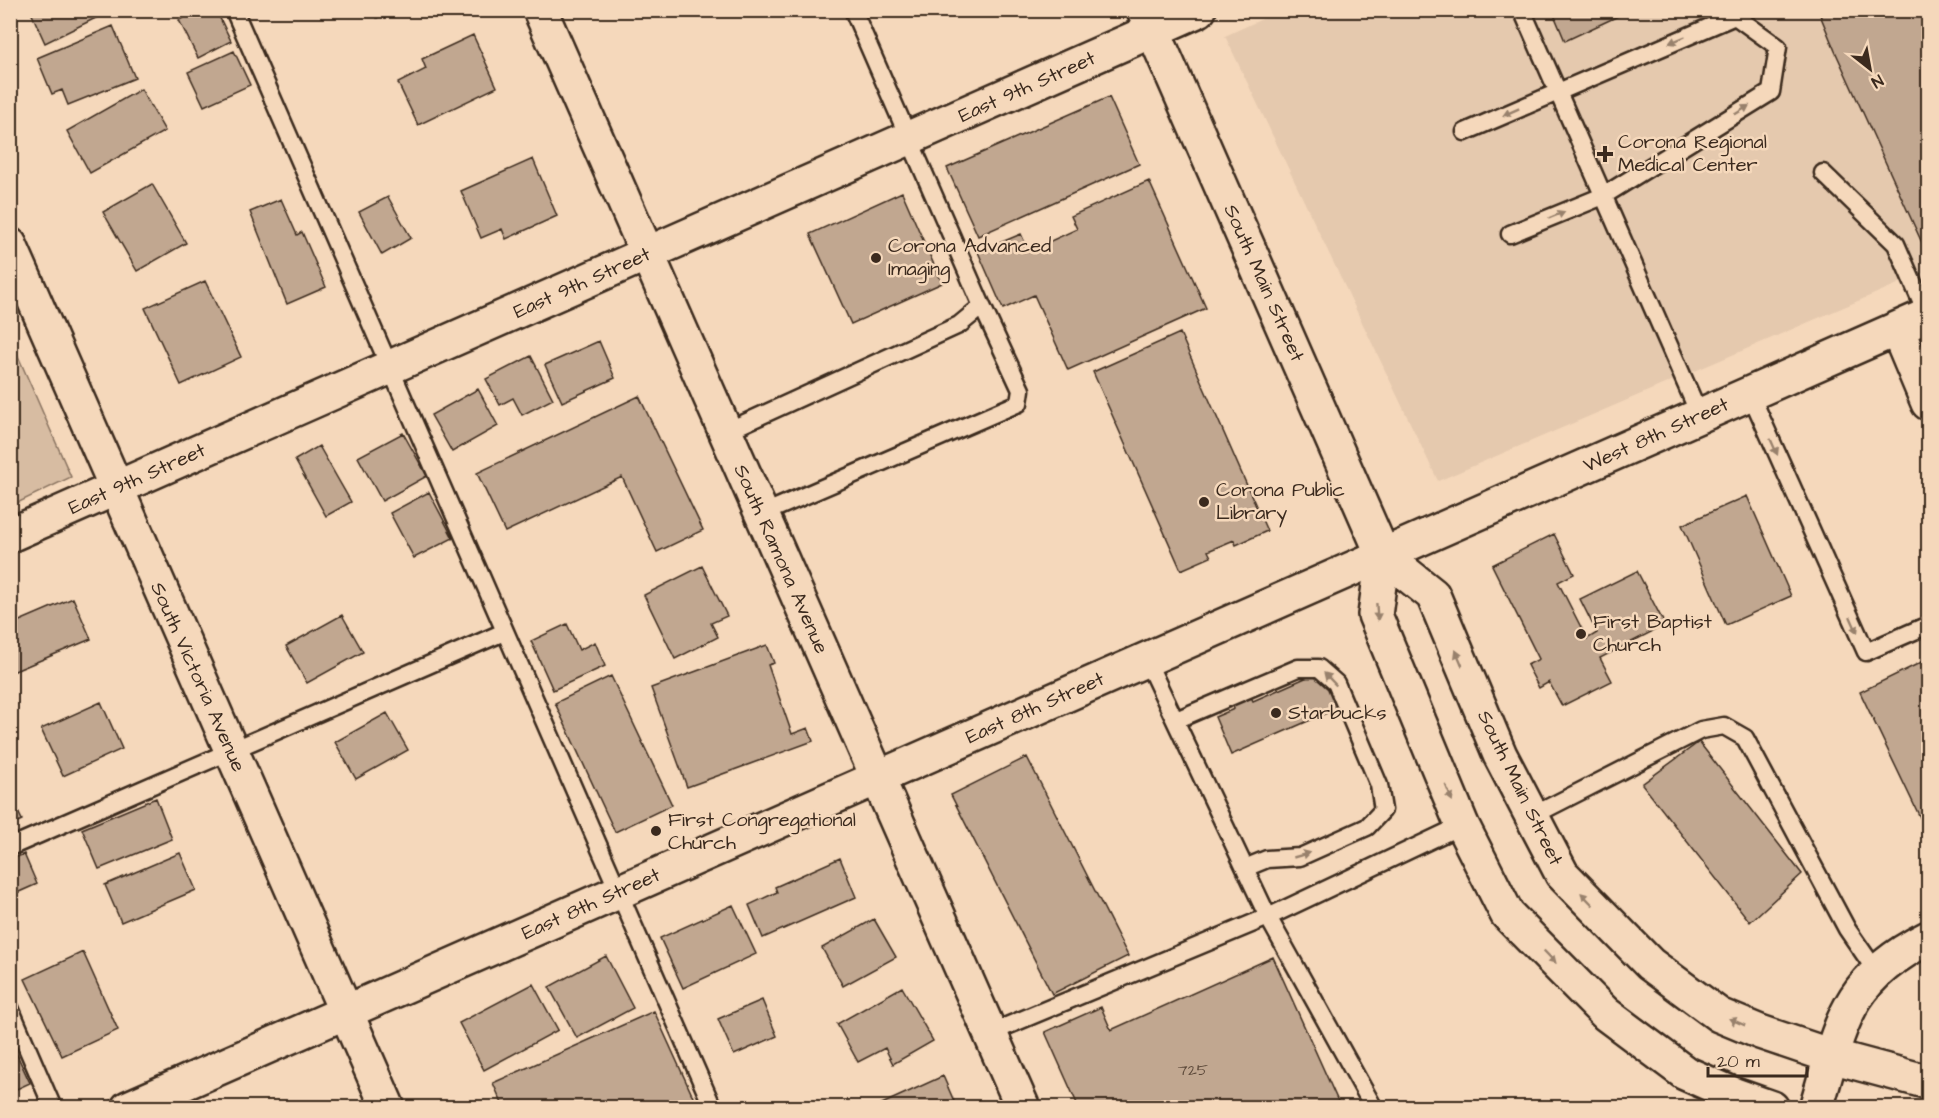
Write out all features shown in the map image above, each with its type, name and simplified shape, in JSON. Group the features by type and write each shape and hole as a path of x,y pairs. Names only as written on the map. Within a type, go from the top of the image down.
{"street":[{"name":"South Ramona Avenue","path":"540,10 1023,1107"},
{"name":"East 9th Street","path":"10,535 908,139 1149,21 1199,10"},
{"name":"South Main Street","path":"1149,21 1383,555 1432,595 1500,755 1562,874 1650,964 1719,1015 1760,1032 1831,1056 1929,1082"},
{"name":"South Victoria Avenue","path":"10,245 388,1107"},
{"name":"West 8th Street","path":"1383,555 1928,315"},
{"path":"1897,329 1929,403"},
{"name":"East 8th Street","path":"128,1107 1383,555"},
{"path":"1383,555 1375,615 1462,825 1507,914 1606,1014 1685,1073 1736,1095 1772,1107"},
{"path":"1816,1107 1831,1056 1855,995 1876,971 1929,938"}],"lane":[{"path":"234,10 713,1107"},
{"path":"762,514 1019,403 1021,390 908,139 854,10"},
{"path":"1522,10 1700,416"},
{"path":"1465,132 1735,16 1778,47 1771,92 1603,196 1510,234"},
{"path":"1823,173 1896,244 1928,315"},
{"path":"726,432 958,325 982,306"},
{"path":"1750,393 1866,652 1929,625"},
{"path":"10,847 504,632"},
{"path":"1146,659 1268,917 1374,1107"},
{"path":"1176,720 1298,668 1319,668 1335,683 1379,785 1383,810 1367,827 1300,857 1267,859 1245,868"},
{"path":"1532,816 1701,730 1724,726 1745,738 1847,929 1876,971"},
{"path":"990,1033 1268,917 1462,825"},
{"path":"10,1008 53,1107"}],"shaded area":[{"name":"Corona Regional Medical Center","path":"1282,10 1928,11 1928,271 1438,481 1225,36"},
{"path":"11,340 71,477 10,506"}],"building":[{"path":"30,10 112,10 45,43"},
{"path":"199,10 216,10 231,41 198,58 179,20"},
{"path":"373,10 392,10 377,18"},
{"path":"1552,10 1631,10 1565,41"},
{"path":"1818,10 1928,10 1928,256 1835,51"},
{"path":"113,26 135,78 68,105 62,90 52,94 37,58"},
{"path":"473,35 497,87 418,125 398,83 426,69 422,59"},
{"path":"234,51 250,85 204,106 188,72"},
{"path":"141,89 165,131 90,173 67,131"},
{"path":"1109,97 1139,164 978,236 947,168"},
{"path":"533,159 557,216 506,239 502,229 481,238 461,191"},
{"path":"1149,181 1206,308 1068,370 1034,295 1003,309 978,252 1021,234 1029,251 1077,229 1071,216"},
{"path":"152,184 186,243 137,271 103,212"},
{"name":"Corona Advanced Imaging","path":"902,192 942,283 851,324 810,234"},
{"path":"388,197 411,238 382,255 359,212"},
{"path":"281,199 297,235 302,232 326,287 287,304 250,212"},
{"path":"205,281 241,357 181,385 145,308"},
{"path":"1180,333 1267,531 1236,545 1234,540 1208,551 1211,557 1181,570 1093,372"},
{"path":"599,341 615,378 562,402 545,365"},
{"path":"531,356 553,399 522,415 513,398 500,405 486,379"},
{"path":"478,389 498,426 452,452 431,415"},
{"path":"639,396 703,530 657,552 622,477 505,532 477,473"},
{"path":"403,433 427,476 382,501 358,457"},
{"path":"319,446 351,502 326,516 295,460"},
{"path":"429,492 453,538 414,558 390,513"},
{"path":"1747,496 1791,596 1726,625 1682,525"},
{"path":"1554,534 1574,574 1558,582 1587,639 1597,633 1580,599 1637,571 1665,625 1600,658 1612,681 1562,706 1549,682 1539,688 1527,665 1539,659 1492,565"},
{"path":"702,566 727,616 711,623 718,637 675,659 644,595"},
{"path":"73,598 91,639 10,673 10,625"},
{"path":"342,615 363,652 307,683 286,646"},
{"path":"567,624 579,650 595,642 605,666 553,690 531,641"},
{"path":"767,645 774,663 768,665 792,734 808,728 813,741 687,787 651,688"},
{"path":"1928,659 1928,834 1860,692"},
{"name":"Starbucks","path":"1319,672 1324,684 1329,682 1340,707 1231,755 1215,717 1234,709 1233,705 1251,697 1253,701"},
{"path":"611,676 672,805 615,832 555,703"},
{"path":"101,702 122,749 63,776 41,729"},
{"path":"387,713 408,750 356,779 335,742"},
{"path":"1699,742 1802,874 1750,922 1642,784"},
{"path":"1027,757 1128,956 1052,994 951,795"},
{"path":"10,795 22,820 10,826"},
{"path":"156,798 172,839 99,869 82,829"},
{"path":"180,853 196,890 121,922 105,885"},
{"path":"24,854 37,884 10,896 10,860"},
{"path":"840,858 856,897 763,938 749,905 777,892 775,887"},
{"path":"733,905 756,954 683,988 660,938"},
{"path":"874,919 896,957 843,986 822,948"},
{"path":"83,952 118,1030 62,1056 25,979"},
{"path":"606,956 633,1008 577,1038 549,987"},
{"path":"1273,957 1341,1108 1079,1108 1045,1032 1101,1007 1111,1030"},
{"path":"533,984 558,1030 484,1070 459,1023"},
{"path":"902,987 933,1041 893,1064 885,1048 858,1062 837,1024"},
{"path":"762,1000 777,1036 734,1055 718,1019"},
{"path":"654,1011 698,1108 504,1108 493,1083"},
{"path":"10,1040 30,1083 10,1092"},
{"path":"943,1076 957,1108 873,1108"}],"place":[{"name":"Corona Regional Medical Center","path":"1605,154"},
{"name":"Corona Advanced Imaging","path":"876,258"},
{"name":"Corona Public Library","path":"1204,502"},
{"name":"First Baptist Church","path":"1581,634"},
{"name":"Starbucks","path":"1276,713"},
{"name":"First Congregational Church","path":"656,831"}]}
